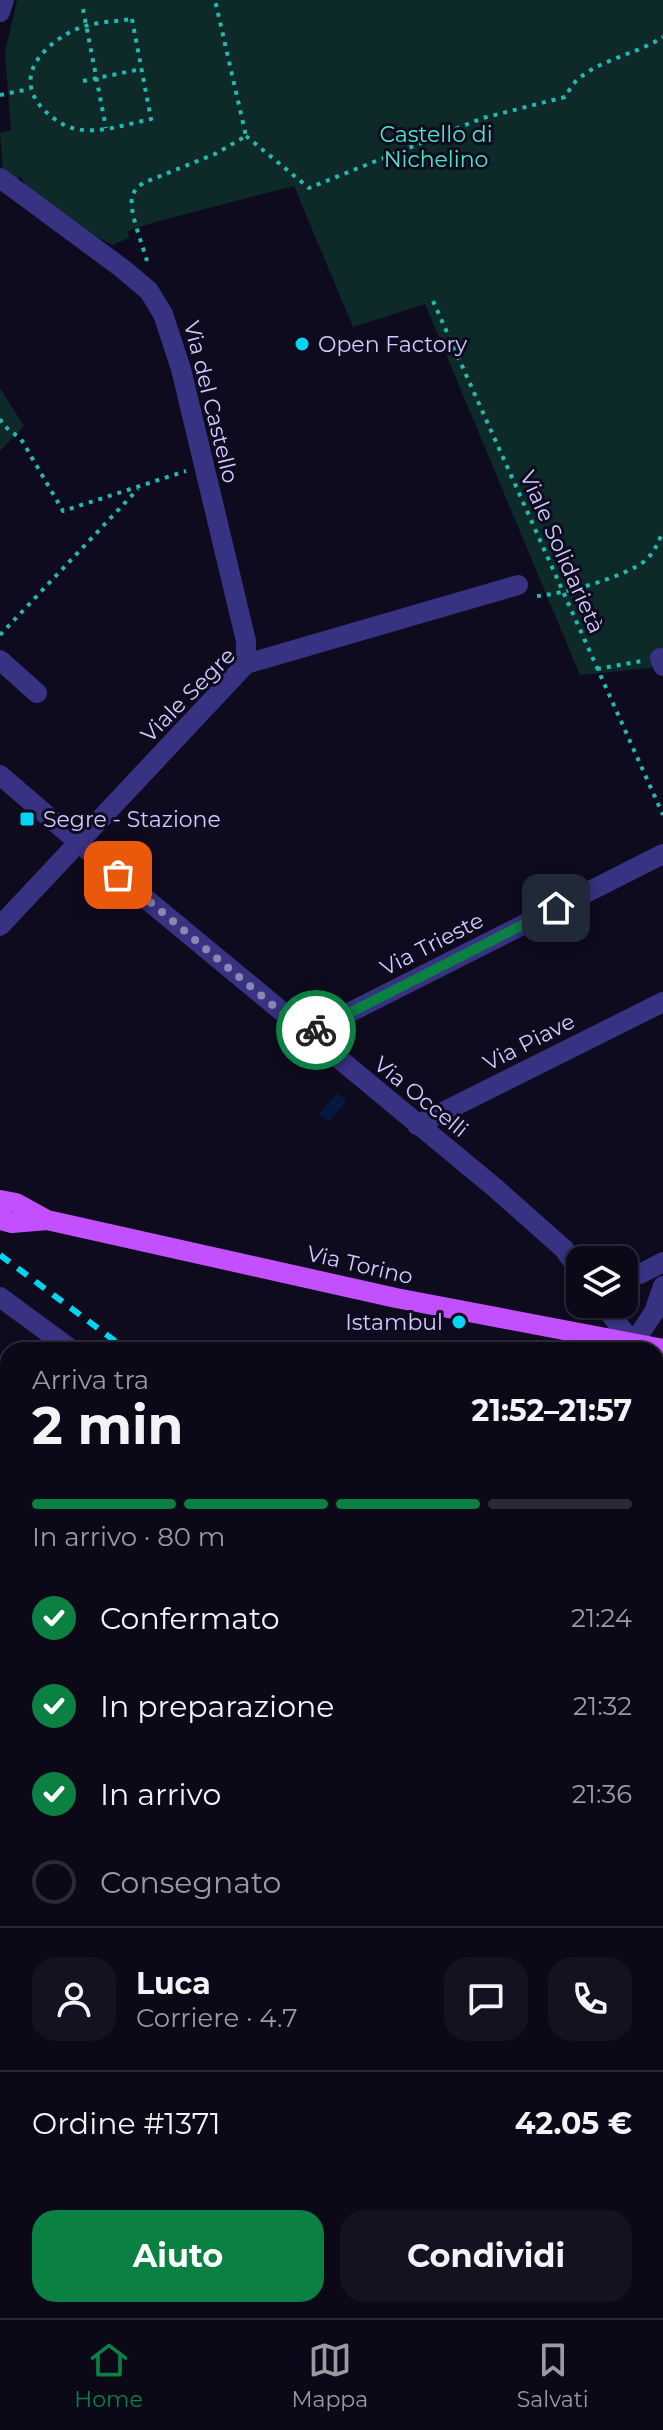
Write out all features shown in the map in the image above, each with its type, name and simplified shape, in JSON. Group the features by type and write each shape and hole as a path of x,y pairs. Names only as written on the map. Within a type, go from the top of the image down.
{"main road":[{"name":"Via Torino","path":"0,1200 16,1203 47,1220 610,1342"},
{"name":"Via Torino","path":"0,1220 12,1223 47,1220"}],"street":[{"path":"0,12 4,0"},
{"name":"Via del Castello","path":"0,178 123,269 149,291 163,314 173,341 246,641 246,664"},
{"name":"Viale Segre","path":"0,926 246,664 518,585"},
{"path":"0,660 37,693"},
{"name":"Via Occelli","path":"0,775 494,1187 566,1251"},
{"name":"Via Trieste","path":"307,1034 663,854"},
{"name":"Via Piave","path":"417,1125 663,1002"},
{"path":"0,1187 47,1220"},
{"path":"638,1274 663,1262"},
{"path":"637,1342 654,1312 663,1286"},
{"path":"0,1297 61,1342"},
{"path":"613,1318 630,1342"}],"path":[{"path":"215,0 246,136 309,188 483,118 565,97 576,81 602,65 645,48 663,37"},
{"path":"83,9 106,129"},
{"path":"132,19 151,119 106,129 73,128 57,121 44,110 30,89 30,76 36,61 48,46 85,25 132,19"},
{"path":"83,81 141,69"},
{"path":"0,95 30,89"},
{"path":"149,291 150,273 132,208 132,196 136,189 143,183 215,154 246,136"},
{"name":"Viale Solidarietà","path":"433,301 663,815"},
{"path":"0,419 2,426 21,439 63,511 203,466"},
{"path":"0,635 140,488"},
{"path":"518,585 537,597 629,570 645,561 656,549 663,532"},
{"path":"597,669 662,662"}],"green space":[{"name":"Castello di Nichelino","path":"17,0 663,0 663,664 580,675 425,304 353,327 294,186 155,222 128,231 129,238 112,245 37,204 21,177 15,180 3,170 0,133 11,130 5,52"},
{"path":"0,388 24,426 0,451"}],"water":[{"path":"337,1093 347,1101 329,1122 319,1114"}],"railway":[{"path":"0,1255 116,1342"}],"way so far":[{"path":"118,875 307,1034 316,1030"}],"place":[{"name":"Open Factory","path":"302,344"},
{"name":"Segre - Stazione","path":"27,819"},
{"name":"Istambul","path":"459,1322"}],"route":[{"path":"316,1030 556,908"}]}
